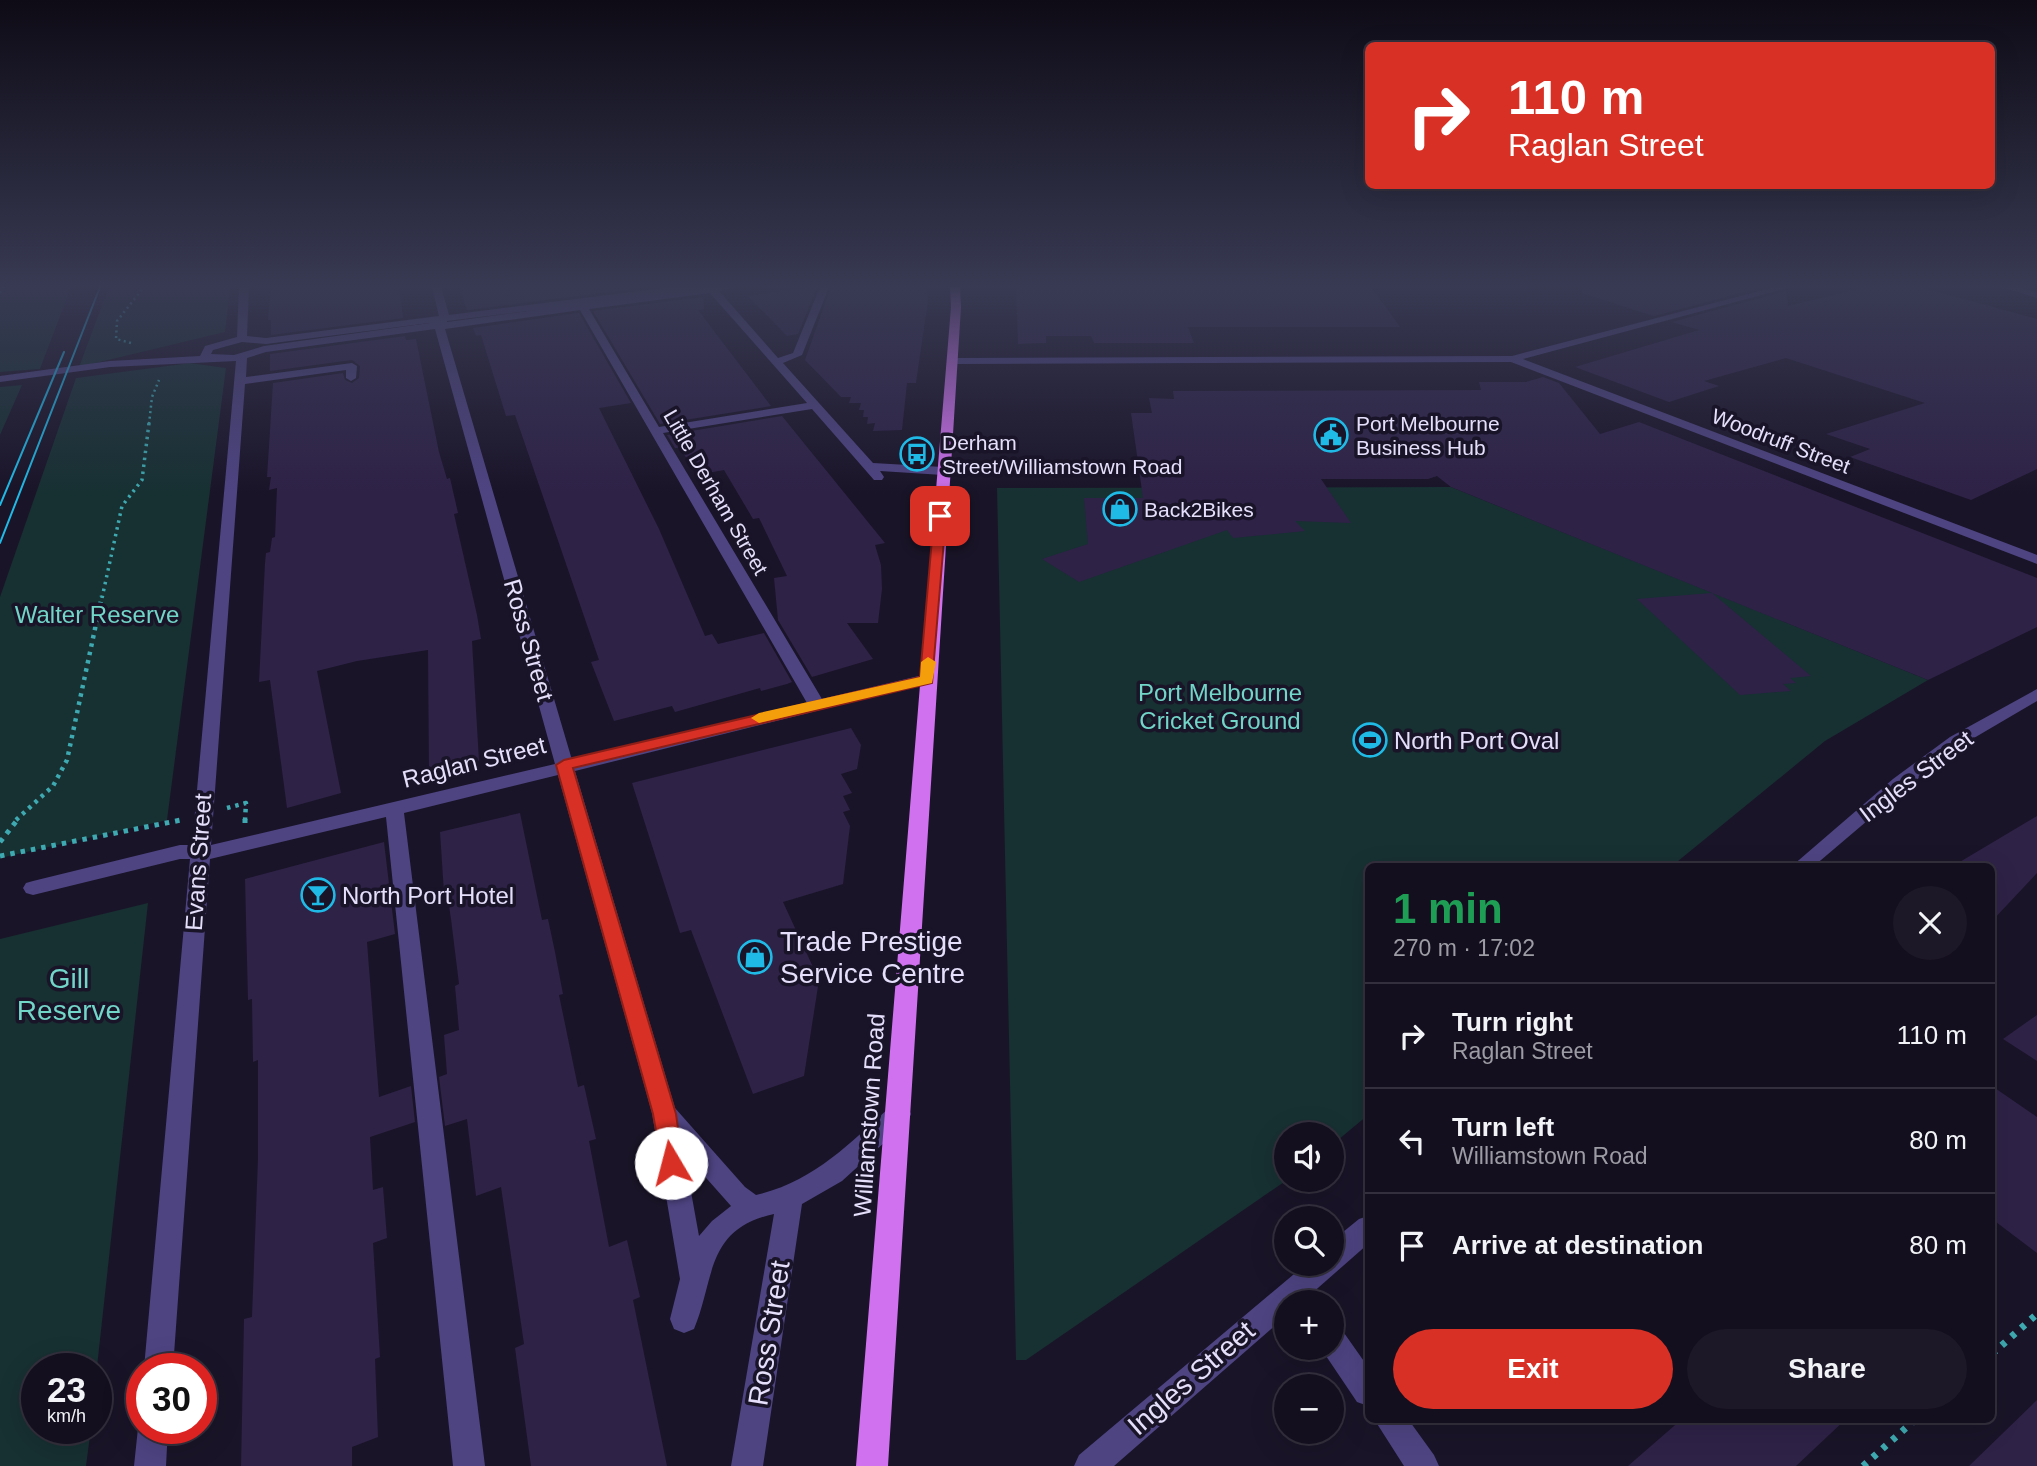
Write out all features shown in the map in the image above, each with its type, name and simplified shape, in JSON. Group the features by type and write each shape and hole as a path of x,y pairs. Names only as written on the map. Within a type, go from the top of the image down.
{"main road":[{"name":"Williamstown Road","path":"873,1466 927,679 952,355"}],"street":[{"path":"0,379 158,355"},
{"path":"207,355 216,358"},
{"path":"110,364 178,362 245,355"},
{"name":"Ross Street","path":"451,355 664,1114 693,1278"},
{"name":"Little Derham Street","path":"612,355 817,704"},
{"path":"774,355 874,472 943,471"},
{"path":"779,361 796,355"},
{"path":"952,361 1511,359 1525,355"},
{"name":"Evans Street","path":"159,1353 242,357"},
{"name":"Woodruff Street","path":"1511,359 2037,560"},
{"path":"240,381 352,366 351,378"},
{"path":"656,431 816,405"},
{"name":"Raglan Street","path":"33,888 180,852 218,852 564,765 927,679"},
{"name":"Ingles Street","path":"1806,863 1900,783 1956,741 2037,694"},
{"path":"394,807 469,1466"},
{"name":"Ross Street","path":"664,1114 736,1195 753,1207"},
{"name":"Ross Street","path":"684,1319 699,1257 710,1239 753,1207 790,1199 825,1181 898,1114"},
{"name":"Ross Street","path":"747,1466 790,1199"},
{"path":"1344,1248 1365,1230"},
{"name":"Ingles Street","path":"1304,1290 1316,1276"},
{"name":"Ingles Street","path":"1090,1466 1274,1316"},
{"path":"1344,1357 1365,1387"},
{"path":"1392,1423 1423,1466"},
{"path":"150,1466 152,1444"}],"path":[{"path":"0,842 18,818 53,786 67,760 122,506 142,480 152,397 159,380 178,362"},
{"path":"0,856 202,816 246,803 245,824"},
{"path":"1995,1351 2037,1314"},
{"path":"1863,1466 1911,1423"}],"green space":[{"path":"0,355 45,355 40,369 0,372"},
{"path":"83,355 127,355 79,367"},
{"name":"Walter Reserve","path":"190,363 226,368 167,820 0,858 0,597 76,378"},
{"path":"22,385 0,435 0,387"},
{"name":"Port Melbourne Cricket Ground","path":"1451,487 1928,680 1825,741 1676,863 1365,863 1365,1118 1344,1135 1344,1122 1274,1122 1274,1189 1026,1360 1016,1360 997,488"},
{"name":"Gill Reserve","path":"148,903 99,1353 21,1353 21,1444 89,1444 86,1466 0,1466 0,939"}],"building":[{"path":"270,355 419,355 439,452 447,479 450,478 458,513 454,514 481,639 472,641 479,761 429,772 428,650 357,661 317,671 341,793 287,808 270,680 259,682 266,553 270,552 272,538 275,537 277,488 269,490 271,477 267,477 273,383 343,373 345,380 352,383 359,378 360,366 352,360 270,371"},
{"path":"487,355 604,355 631,403 599,408 659,529 705,636 712,634 718,644 764,633 792,682 761,691 760,688 675,712 672,706 614,721 591,662 599,660 515,415 506,416"},
{"path":"619,355 733,355 771,406 660,424"},
{"path":"807,355 920,355 916,383 907,383 902,430 873,431 875,423 867,424 868,417 863,417 864,410 859,410 861,403 849,403 851,397 841,397 805,360"},
{"path":"1614,355 2037,355 2037,469 1971,500 1850,457 1870,449 1826,434 1925,403 1786,358 1704,381 1719,386 1669,402 1575,367"},
{"path":"1543,377 1559,383 1600,434 1639,422 2037,578 2037,627 1928,680 1451,487 1437,476 1428,479 1321,479 1351,523 1295,521 1305,531 1233,538 1227,530 1079,582 1042,559 1088,544 1084,498 1143,498 1131,413 1152,413 1149,398 1174,399 1173,391 1481,390 1479,382 1526,382"},
{"path":"782,416 885,543 875,545 881,565 882,589 878,623 847,623 873,659 812,677 778,620 774,578 787,576 759,518 753,519 724,470 697,475 680,448 675,448 667,435"},
{"path":"1712,593 1811,676 1790,678 1796,683 1783,684 1791,691 1740,695 1637,599"},
{"path":"851,728 861,745 857,769 841,774 852,793 843,796 850,810 843,812 850,826 843,884 783,902 819,980 804,1076 753,1094 691,930 680,933 632,783"},
{"path":"520,813 542,920 548,919 555,952 563,994 559,995 578,1087 584,1085 596,1139 589,1141 609,1247 627,1240 640,1297 633,1300 667,1466 531,1466 515,1348 524,1344 501,1187 476,1196 467,1119 445,1126 439,1077 447,1074 444,1035 459,1030 455,986 459,984 447,893 444,893 440,832"},
{"path":"2037,816 2037,873 1995,918 1995,863 1958,863"},
{"path":"384,842 395,934 367,942 379,1097 411,1086 415,1122 370,1137 373,1190 383,1187 387,1238 373,1243 380,1357 375,1359 378,1437 352,1447 352,1466 241,1466 244,1319 252,1317 258,1158 258,1060 253,1062 252,999 248,1000 245,879"},
{"path":"2037,1015 2037,1061 2003,1039"},
{"path":"1995,1088 2037,1117 2037,1253 1995,1221"},
{"path":"2037,1400 2037,1466 1969,1466"},
{"path":"1677,1423 1842,1423 1796,1466 1628,1466"}],"tram line":[{"path":"0,505 63,355"},
{"path":"0,543 73,355"}],"slow traffic":[{"path":"759,718 927,679 928,662"}],"place":[{"name":"Port Melbourne Business Hub","path":"1331,435"},
{"name":"Derham Street/Williamstown Road","path":"917,454"},
{"name":"Back2Bikes","path":"1120,509"},
{"name":"North Port Oval","path":"1370,740"},
{"name":"North Port Hotel","path":"318,895"},
{"name":"Trade Prestige Service Centre","path":"755,957"}],"route":[{"path":"671,1163 664,1114 564,765 927,679 940,516"}]}
